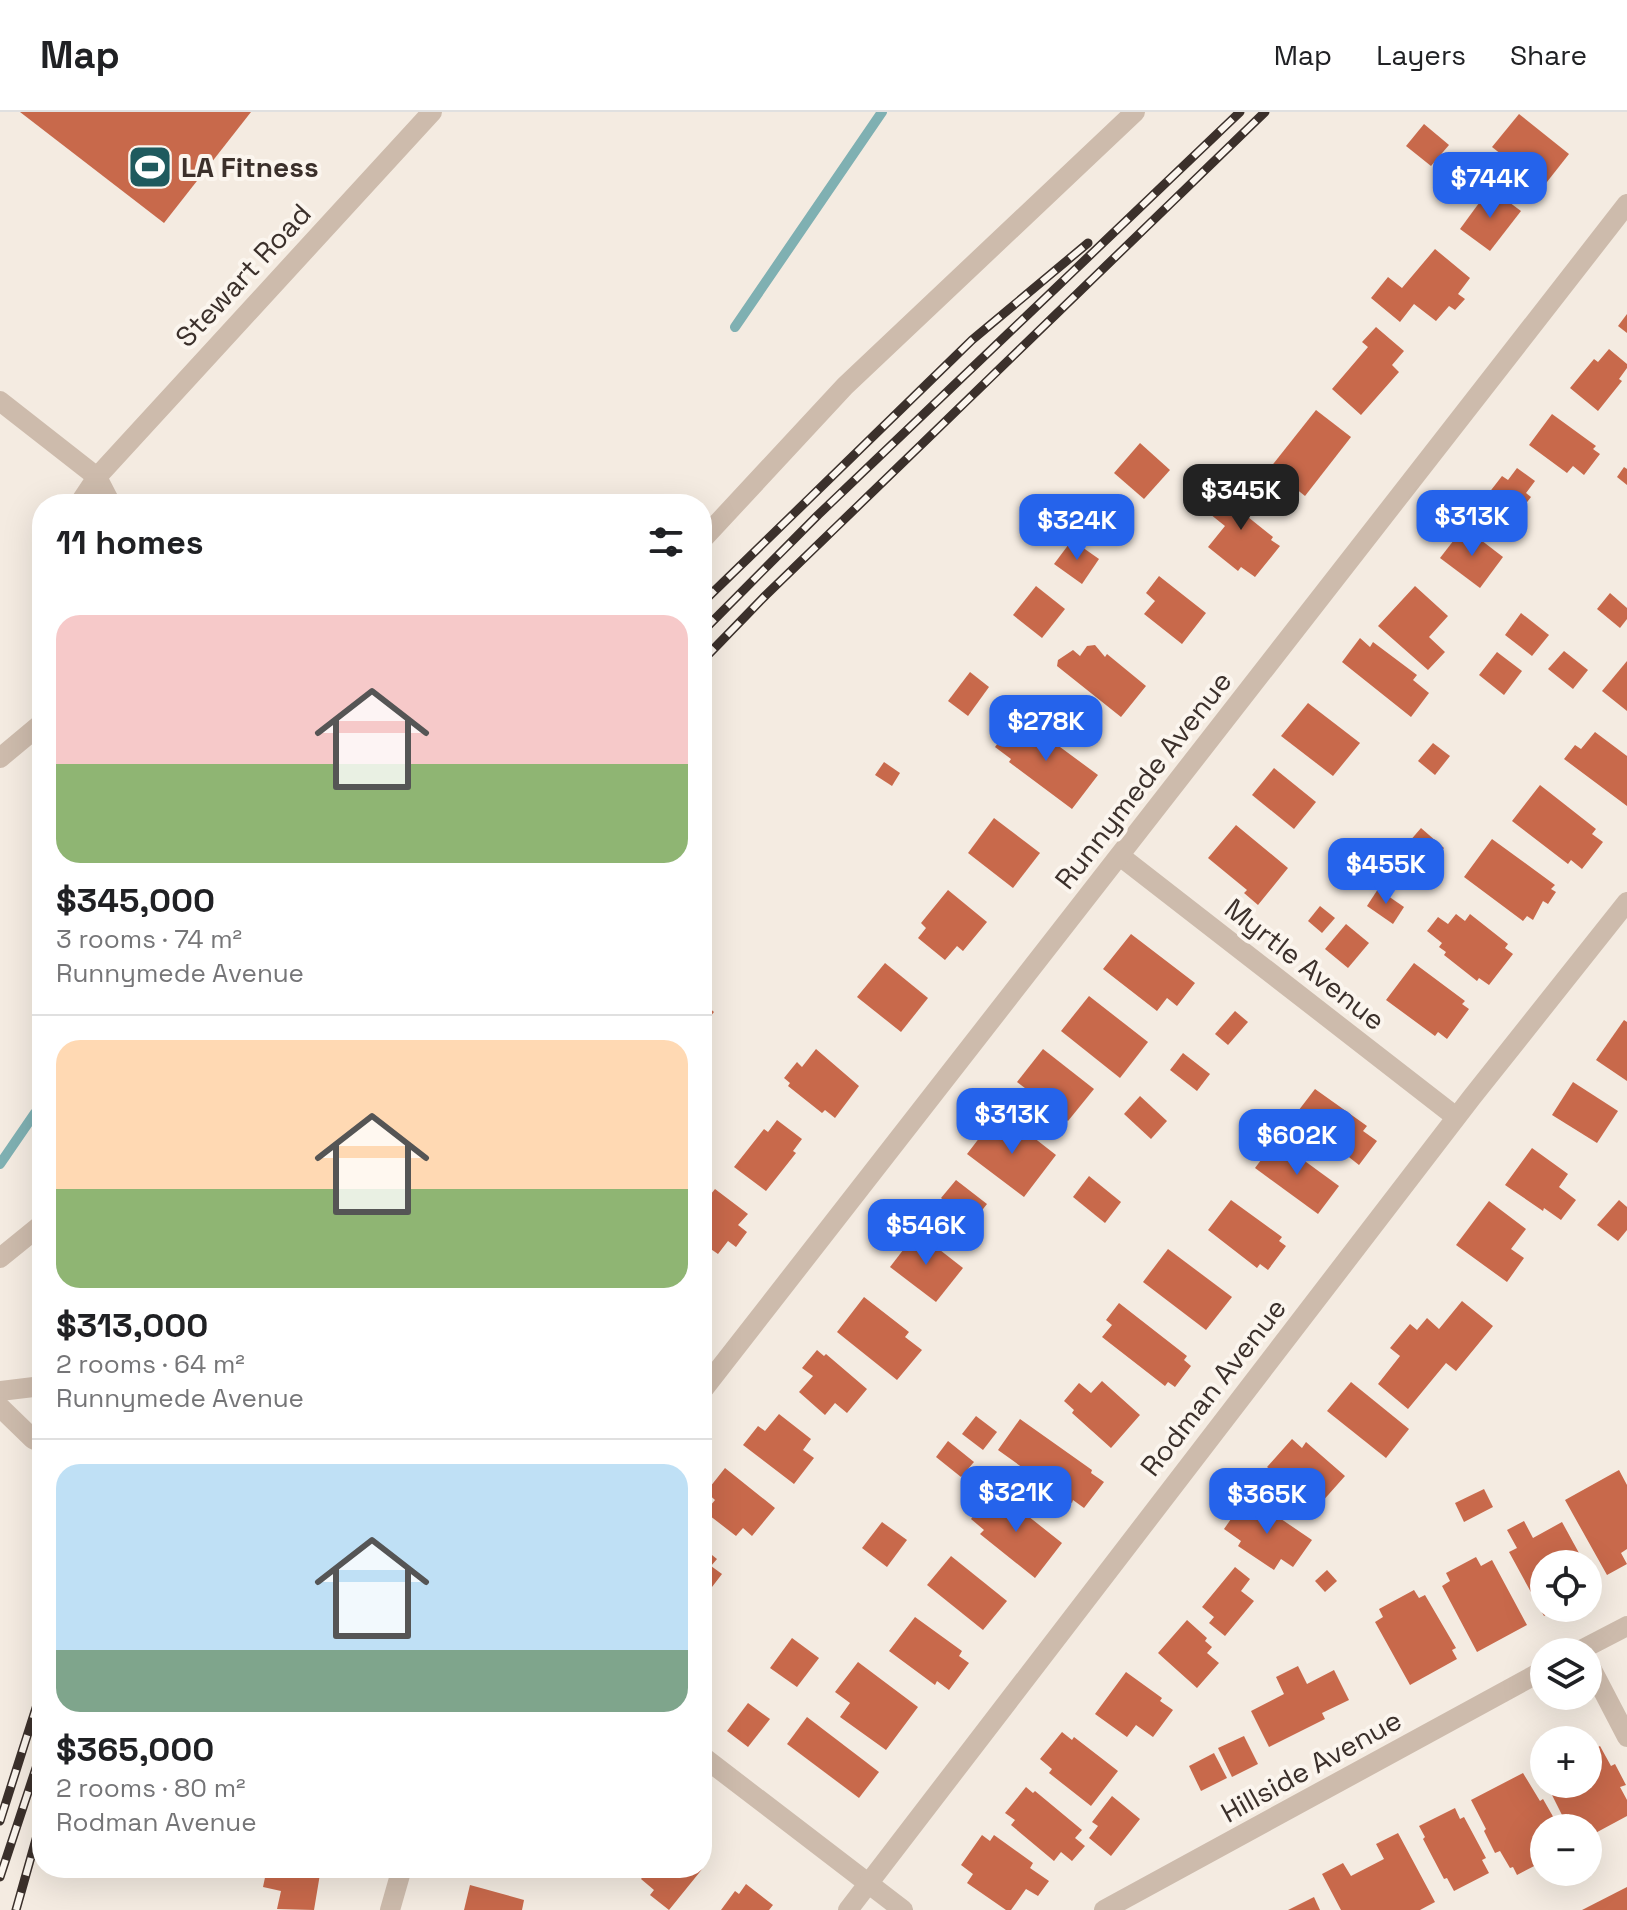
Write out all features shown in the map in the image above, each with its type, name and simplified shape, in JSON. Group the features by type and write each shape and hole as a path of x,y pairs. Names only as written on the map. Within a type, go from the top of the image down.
{"street":[{"name":"Stewart Road","path":"86,494 97,477 432,112"},
{"path":"712,529 845,386 1135,112"},
{"name":"Runnymede Avenue","path":"712,1378 1627,204"},
{"path":"0,401 97,477 106,494"},
{"path":"0,758 32,731"},
{"name":"Myrtle Avenue","path":"1120,856 1456,1117"},
{"name":"Rodman Avenue","path":"848,1910 1456,1117 1627,902"},
{"path":"0,1258 32,1245"},
{"path":"0,1391 32,1387"},
{"path":"0,1407 32,1438"},
{"path":"1602,1642 1627,1626"},
{"name":"Hillside Avenue","path":"1104,1910 1530,1678"},
{"path":"1602,1691 1627,1737"},
{"path":"712,1764 903,1910"},
{"path":"390,1910 399,1878"}],"building":[{"name":"LA Fitness","path":"20,112 251,112 164,223"},
{"path":"1519,114 1569,154 1543,187 1492,147"},
{"path":"1424,124 1449,145 1431,166 1406,146"},
{"path":"1490,188 1521,211 1490,251 1460,229"},
{"path":"1435,249 1470,278 1458,294 1465,299 1455,310 1449,306 1436,321 1414,304 1400,322 1371,298 1388,277 1402,288"},
{"path":"1627,314 1627,333 1618,326"},
{"path":"1376,327 1404,351 1392,365 1399,372 1361,415 1332,389 1368,347 1362,342"},
{"path":"1609,349 1627,364 1627,368 1619,379 1622,381 1598,411 1570,388 1594,359 1598,362"},
{"path":"1316,410 1351,437 1305,496 1270,468"},
{"path":"1552,414 1596,446 1593,449 1600,454 1584,475 1573,466 1567,473 1529,445"},
{"path":"1140,443 1170,470 1144,499 1114,473"},
{"path":"1624,467 1627,469 1627,485 1617,477"},
{"path":"1517,468 1535,481 1526,493 1531,497 1506,529 1478,507 1502,476 1508,480"},
{"path":"1239,477 1259,493 1243,513 1280,546 1255,577 1241,567 1238,571 1208,547 1225,526 1210,514"},
{"path":"1464,527 1503,557 1480,588 1440,558"},
{"path":"1072,540 1099,559 1082,584 1054,564"},
{"path":"1159,576 1206,613 1182,644 1144,614 1155,601 1146,593"},
{"path":"1036,586 1065,609 1042,638 1013,615"},
{"path":"1415,586 1448,616 1429,637 1445,652 1428,670 1378,626"},
{"path":"1610,593 1627,608 1627,619 1620,628 1597,609"},
{"path":"1521,613 1549,635 1532,656 1505,635"},
{"path":"1360,638 1370,647 1373,642 1417,675 1413,680 1429,693 1411,717 1342,662"},
{"path":"1095,645 1105,657 1107,654 1146,686 1121,717 1057,666 1058,660 1073,650 1080,656 1087,646"},
{"path":"1564,651 1588,670 1573,689 1548,669"},
{"path":"1497,652 1522,671 1504,695 1479,675"},
{"path":"1627,661 1627,711 1602,691"},
{"path":"970,672 989,687 968,716 948,701"},
{"path":"1308,703 1360,743 1333,776 1281,736"},
{"path":"1018,716 1098,775 1072,809 1009,762 1011,759 995,747"},
{"path":"1595,732 1627,756 1627,806 1564,759 1575,745 1581,749"},
{"path":"1433,743 1450,756 1435,775 1418,761"},
{"path":"884,762 900,773 892,786 875,775"},
{"path":"1274,768 1316,802 1294,829 1252,795"},
{"path":"1540,785 1596,829 1592,834 1603,842 1582,869 1571,860 1568,864 1512,821"},
{"path":"994,818 1040,853 1013,888 968,853"},
{"path":"1236,825 1288,868 1258,905 1244,893 1247,890 1208,858"},
{"path":"1421,828 1444,848 1427,869 1403,849"},
{"path":"1492,839 1555,885 1551,889 1556,892 1548,904 1543,901 1533,920 1527,916 1523,921 1464,877"},
{"path":"1378,889 1404,907 1393,924 1367,906"},
{"path":"948,890 987,922 963,951 957,946 945,960 918,938 926,928 921,923"},
{"path":"1320,906 1335,918 1322,933 1308,921"},
{"path":"1456,914 1465,921 1470,914 1508,944 1505,948 1513,954 1489,985 1479,978 1477,981 1444,955 1446,952 1439,947 1442,943 1427,931 1438,917 1448,924"},
{"path":"1346,924 1369,943 1348,968 1325,949"},
{"path":"1131,934 1195,983 1177,1006 1167,998 1157,1011 1103,969"},
{"path":"885,963 928,998 901,1032 857,997"},
{"path":"1414,963 1465,1001 1462,1004 1469,1009 1447,1039 1438,1032 1435,1036 1386,1000"},
{"path":"1089,996 1148,1042 1120,1078 1061,1031"},
{"path":"1235,1011 1248,1022 1228,1045 1215,1034"},
{"path":"1624,1020 1627,1022 1627,1081 1596,1060"},
{"path":"816,1049 859,1086 835,1118 825,1110 822,1113 788,1086 790,1083 784,1078 797,1062 802,1067"},
{"path":"1043,1049 1094,1089 1068,1121 1017,1082"},
{"path":"1183,1053 1210,1074 1197,1091 1170,1070"},
{"path":"1573,1082 1618,1111 1597,1143 1552,1115"},
{"path":"1315,1089 1367,1126 1363,1131 1377,1141 1359,1165 1345,1154 1343,1157 1292,1119"},
{"path":"1140,1096 1167,1121 1151,1139 1124,1114"},
{"path":"1010,1119 1056,1155 1024,1197 967,1154 990,1124 1001,1131"},
{"path":"777,1120 802,1139 793,1151 796,1153 766,1191 734,1167 764,1129 768,1132"},
{"path":"1276,1140 1339,1186 1318,1214 1255,1168"},
{"path":"1532,1148 1568,1174 1559,1187 1576,1200 1561,1220 1505,1185"},
{"path":"1089,1176 1121,1202 1105,1223 1073,1197"},
{"path":"956,1180 987,1204 960,1238 936,1219 948,1204 941,1198"},
{"path":"715,1189 748,1214 738,1225 747,1232 736,1247 728,1241 718,1254 712,1250 712,1193"},
{"path":"1231,1200 1282,1237 1279,1241 1286,1246 1268,1270 1260,1264 1257,1268 1208,1230"},
{"path":"1619,1200 1627,1207 1627,1230 1618,1241 1597,1225"},
{"path":"1489,1201 1526,1229 1511,1249 1524,1258 1507,1282 1456,1245"},
{"path":"917,1232 963,1268 936,1302 890,1267"},
{"path":"1168,1249 1232,1297 1206,1330 1143,1282"},
{"path":"864,1297 909,1332 905,1337 922,1350 897,1380 837,1332"},
{"path":"1462,1301 1493,1326 1456,1371 1446,1363 1408,1409 1378,1384 1400,1356 1390,1348 1410,1324 1417,1330 1427,1318 1439,1329"},
{"path":"1119,1303 1187,1356 1184,1360 1191,1366 1175,1387 1168,1382 1165,1386 1102,1337 1112,1325 1106,1320"},
{"path":"817,1350 867,1389 847,1413 835,1403 825,1415 799,1392 813,1376 802,1368"},
{"path":"1102,1381 1140,1415 1111,1448 1072,1413 1074,1410 1064,1401 1079,1383 1091,1393"},
{"path":"1351,1382 1409,1429 1386,1458 1327,1411"},
{"path":"779,1414 811,1439 803,1450 814,1458 794,1484 743,1445 758,1426 765,1431"},
{"path":"976,1416 997,1432 983,1450 962,1434"},
{"path":"1020,1419 1104,1482 1084,1508 1073,1500 1072,1503 998,1450"},
{"path":"1292,1439 1302,1448 1306,1442 1345,1476 1313,1512 1275,1480 1278,1476 1267,1467"},
{"path":"948,1441 974,1462 961,1477 936,1457"},
{"path":"725,1468 775,1508 752,1536 743,1528 736,1536 712,1517 715,1500 712,1497 712,1484"},
{"path":"1619,1470 1627,1485 1627,1549 1621,1553 1627,1564 1607,1575 1602,1566 1602,1550 1593,1550 1565,1500"},
{"path":"1484,1489 1493,1507 1464,1522 1455,1503"},
{"path":"992,1492 1006,1503 1009,1501 1062,1543 1035,1578 980,1534 984,1530 971,1519"},
{"path":"1245,1499 1257,1507 1259,1504 1312,1540 1293,1567 1281,1559 1274,1570 1238,1546 1241,1541 1224,1529"},
{"path":"1524,1521 1533,1538 1562,1522 1577,1550 1530,1550 1530,1590 1509,1552 1517,1548 1507,1530"},
{"path":"882,1522 907,1540 887,1567 862,1548"},
{"path":"951,1556 1007,1601 983,1630 927,1585"},
{"path":"1476,1557 1481,1566 1492,1560 1527,1625 1477,1652 1442,1586 1450,1581 1446,1573"},
{"path":"712,1567 722,1574 712,1587"},
{"path":"1235,1567 1250,1579 1241,1591 1254,1601 1225,1636 1209,1623 1214,1617 1202,1607"},
{"path":"1327,1570 1337,1581 1325,1592 1315,1581"},
{"path":"1414,1590 1419,1598 1425,1595 1456,1648 1452,1650 1457,1659 1410,1685 1375,1622 1383,1617 1379,1609"},
{"path":"915,1617 962,1651 959,1656 969,1663 949,1690 937,1681 935,1685 889,1651"},
{"path":"1187,1620 1207,1638 1205,1641 1212,1647 1207,1653 1219,1663 1197,1688 1158,1653"},
{"path":"792,1638 819,1658 797,1687 770,1668"},
{"path":"858,1662 918,1707 886,1750 840,1717 850,1703 835,1692"},
{"path":"1298,1666 1307,1684 1334,1670 1349,1700 1322,1713 1325,1719 1269,1747 1251,1711 1284,1694 1276,1677"},
{"path":"1126,1672 1162,1698 1160,1701 1173,1710 1153,1737 1136,1725 1127,1737 1095,1714"},
{"path":"748,1703 770,1719 748,1747 727,1731"},
{"path":"807,1717 879,1772 859,1798 787,1744"},
{"path":"1062,1732 1072,1740 1074,1737 1118,1771 1091,1806 1049,1773 1052,1769 1040,1759"},
{"path":"1244,1736 1258,1764 1232,1777 1218,1748"},
{"path":"1602,1750 1611,1766 1615,1764 1626,1785 1620,1787 1627,1800 1627,1816 1602,1829 1602,1814 1562,1814 1554,1798 1602,1798"},
{"path":"1214,1753 1227,1778 1201,1791 1189,1766"},
{"path":"1523,1773 1530,1785 1530,1798 1543,1799 1552,1814 1530,1814 1530,1868 1517,1875 1500,1851 1495,1853 1471,1800"},
{"path":"1026,1787 1082,1830 1075,1838 1085,1846 1072,1861 1061,1852 1054,1861 1011,1825 1015,1820 1005,1813"},
{"path":"1112,1796 1140,1819 1111,1856 1089,1838 1098,1826 1092,1822"},
{"path":"1455,1808 1460,1819 1464,1817 1486,1858 1482,1860 1489,1873 1454,1891 1447,1878 1444,1879 1419,1826"},
{"path":"1398,1833 1435,1902 1420,1910 1341,1910 1322,1874 1343,1863 1351,1876 1384,1859 1376,1844"},
{"path":"982,1835 990,1841 994,1835 1033,1863 1030,1868 1049,1881 1038,1896 1026,1889 1011,1910 1006,1910 967,1883 973,1874 961,1865"},
{"path":"265,1878 319,1878 314,1910 277,1909 281,1891 263,1887"},
{"path":"695,1878 669,1910 650,1895 654,1890 641,1879"},
{"path":"746,1884 773,1905 769,1910 721,1910 735,1891 739,1894"},
{"path":"470,1885 524,1900 522,1910 464,1910"},
{"path":"1627,1887 1627,1910 1582,1910"},
{"path":"1314,1897 1320,1910 1288,1910"}],"waterway":[{"path":"735,327 882,112"},
{"path":"0,1164 32,1117"}],"railway":[{"path":"712,622 818,515 1240,112"},
{"path":"712,651 1265,112"},
{"path":"712,593 972,340 1088,243"},
{"path":"0,1821 32,1720"},
{"path":"0,1877 32,1780"},
{"path":"16,1910 32,1853"}],"place":[{"name":"LA Fitness","path":"150,167"}]}
